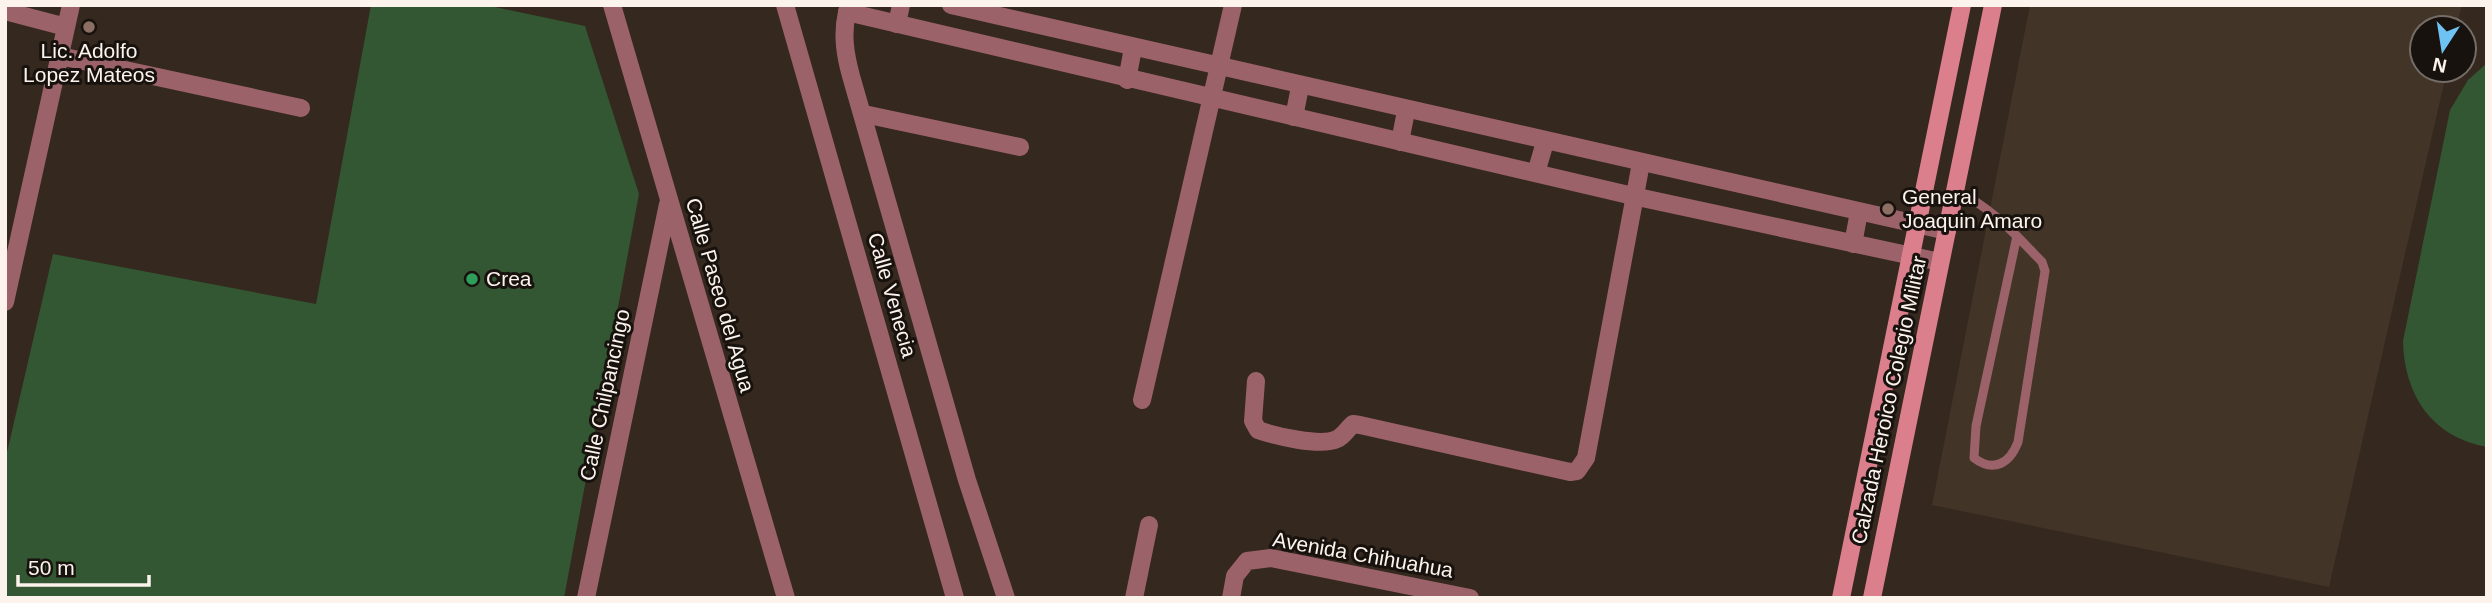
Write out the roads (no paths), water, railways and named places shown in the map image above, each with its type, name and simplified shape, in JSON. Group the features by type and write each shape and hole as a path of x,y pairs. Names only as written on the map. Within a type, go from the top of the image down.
{"main road":[{"name":"Calzada Heroico Colegio Militar","path":"1841,598 1962,5"},
{"name":"Calzada Heroico Colegio Militar","path":"1872,598 1993,5"}],"street":[{"path":"5,302 7,281 71,5"},
{"name":"Calle Paseo del Agua","path":"611,5 786,598"},
{"name":"Calle Venecia","path":"785,5 955,598"},
{"path":"897,24 901,5"},
{"path":"951,5 1300,87 1947,231"},
{"path":"1142,400 1233,5"},
{"path":"1006,598 967,480 845,51 843,31 848,9 897,24 1127,80 1633,196 1940,262"},
{"path":"5,11 66,27"},
{"path":"1127,80 1133,48"},
{"path":"60,56 301,108"},
{"path":"1294,117 1300,87"},
{"path":"1400,142 1406,111"},
{"path":"864,114 1020,147"},
{"path":"1536,173 1545,142"},
{"path":"1256,381 1253,421 1258,430 1268,433 1323,442 1342,436 1353,424 1570,472 1577,471 1586,458 1641,163"},
{"name":"Calle Chilpancingo","path":"586,598 669,201"},
{"path":"1853,244 1859,212"},
{"path":"1134,598 1149,525"},
{"name":"Avenida Chihuahua","path":"1231,598 1235,576 1247,561 1272,558 1470,598"}],"lane":[{"path":"1955,190 1980,202 2017,236 2042,262 2045,282 2018,442 2012,457 2002,465 1984,466 1974,458 1976,426 2017,236"}],"place":[{"name":"Lic. Adolfo Lopez Mateos","path":"89,27"},
{"name":"General Joaquin Amaro","path":"1888,209"},
{"name":"Crea","path":"472,279"}]}
